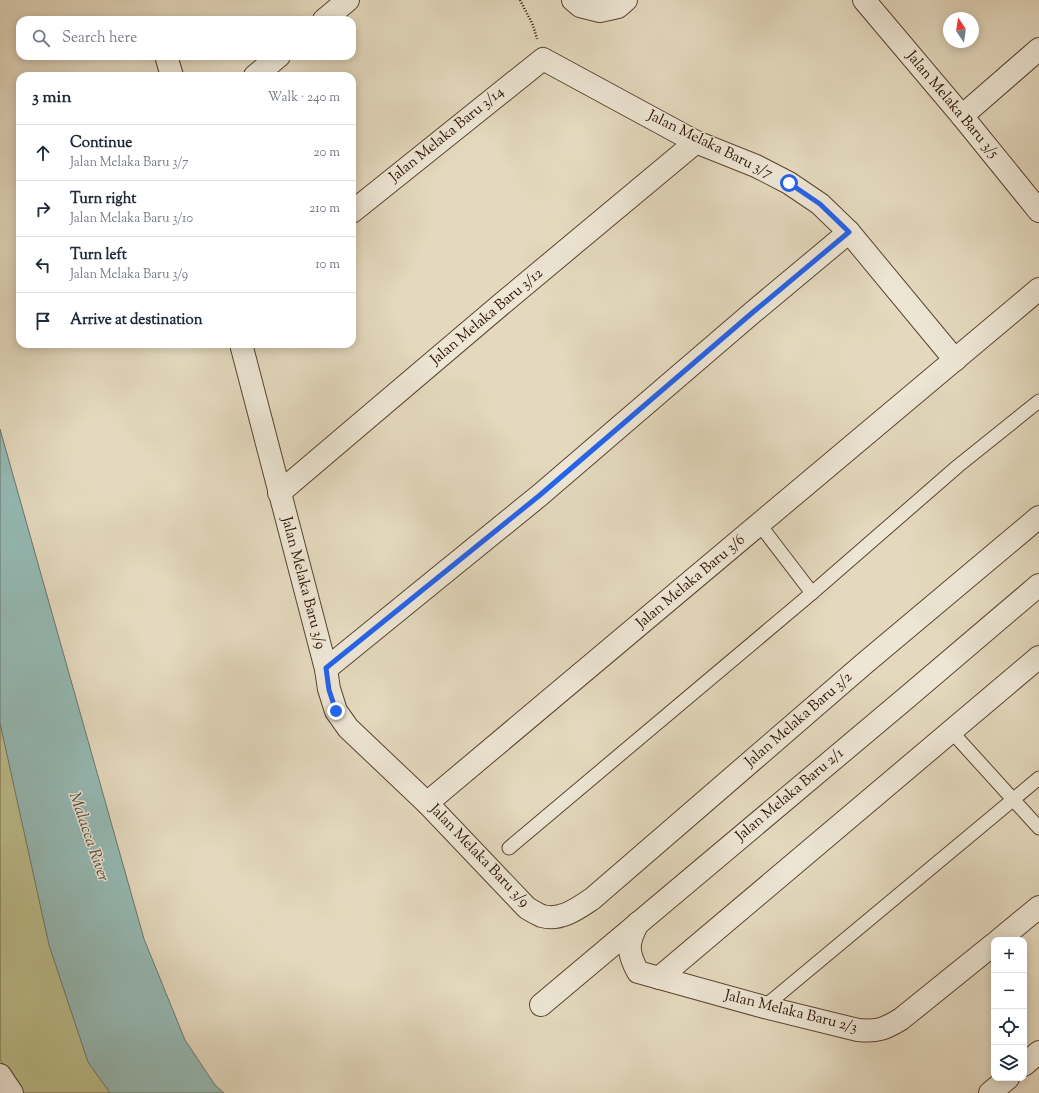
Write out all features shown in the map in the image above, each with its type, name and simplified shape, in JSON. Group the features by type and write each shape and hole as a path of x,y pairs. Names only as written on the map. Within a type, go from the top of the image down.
{"street":[{"path":"329,16 348,0"},
{"path":"573,0 580,6 600,11 618,8 626,0"},
{"name":"Jalan Melaka Baru 3/5","path":"864,0 1039,210"},
{"path":"962,116 1039,49"},
{"name":"Jalan Melaka Baru 3/7","path":"543,58 696,142 756,166 789,183 820,204 849,232 955,360"},
{"name":"Jalan Melaka Baru 3/14","path":"356,209 543,58"},
{"path":"260,72 274,60"},
{"name":"Jalan Melaka Baru 3/12","path":"279,493 504,302 696,142"},
{"path":"326,668 540,495 849,232"},
{"name":"Jalan Melaka Baru 3/6","path":"427,803 1039,289"},
{"name":"Jalan Melaka Baru 3/9","path":"242,348 326,668 329,690 336,711 348,728 427,803 527,908 542,916 557,917"},
{"name":"Jalan Melaka Baru 3/2","path":"557,917 576,910 592,899 865,663 1039,517"},
{"name":"Jalan Melaka Baru 2/1","path":"541,1005 1039,585"},
{"path":"659,978 1039,657"},
{"path":"1003,937 1039,907"},
{"name":"Jalan Melaka Baru 2/3","path":"638,923 631,936 630,948 632,962 638,972 764,1007 858,1030 873,1031 887,1028 901,1019 991,946"},
{"path":"1027,1062 1039,1052"},
{"path":"0,1075 12,1093"},
{"path":"990,1093 1004,1081"}],"lane":[{"path":"509,848 812,592 958,466 1039,400"},
{"path":"760,524 812,592"},
{"path":"951,731 1039,828"},
{"path":"764,1007 1039,778"}],"path":[{"path":"520,0 533,25 543,58"}],"green space":[{"path":"0,723 121,1093 24,1093 0,1060"}],"water":[{"name":"Malacca River","path":"0,429 144,939 185,1040 215,1085 224,1093 110,1093 88,1062 49,945 0,723"}],"route":[{"path":"336,711 329,690 326,668 540,495 849,232 820,204 789,183"}]}
